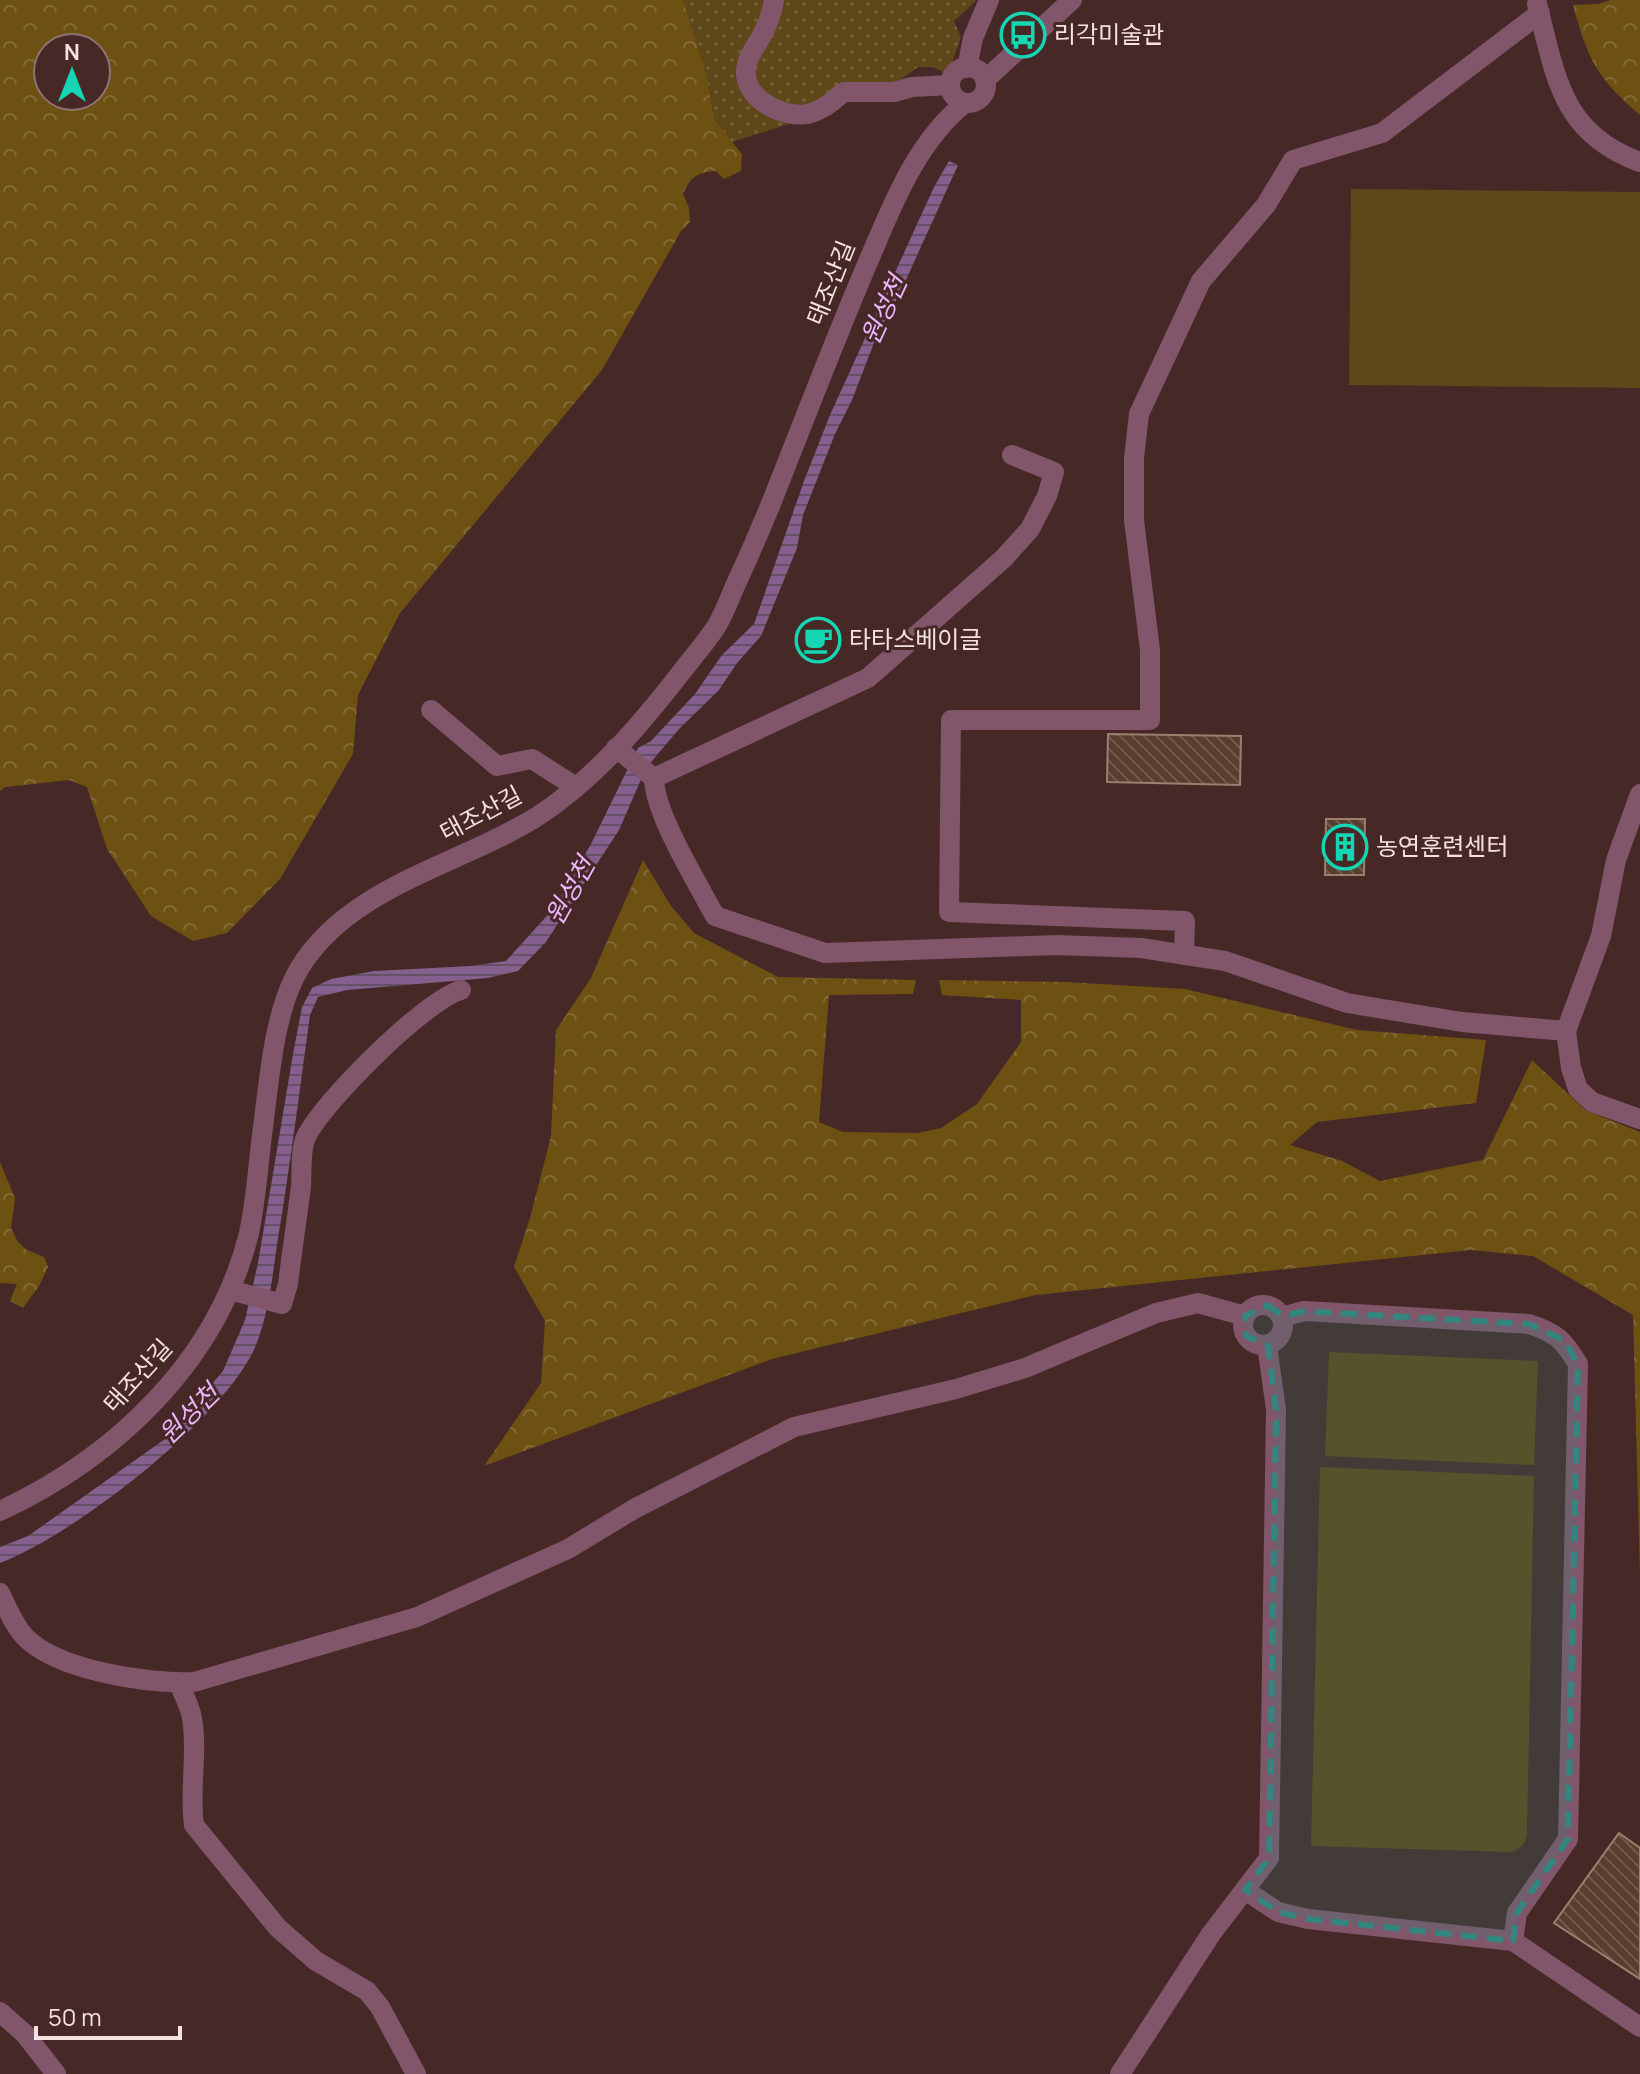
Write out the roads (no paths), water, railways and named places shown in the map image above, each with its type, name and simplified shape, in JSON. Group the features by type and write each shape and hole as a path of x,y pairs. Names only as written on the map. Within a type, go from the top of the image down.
{"street":[{"path":"774,0 762,35 749,54 746,76 752,91 761,101 780,111 792,115 808,113 829,106 844,92 894,92 912,87 950,85"},
{"path":"967,68 973,38 989,0"},
{"path":"985,80 978,71 967,68 953,75 950,85 956,98 965,103 981,97 985,80 1072,0"},
{"path":"1184,955 1185,921 949,912 951,720 1150,720 1150,650 1134,520 1134,458 1139,414 1201,281 1266,205 1293,160 1382,133 1538,6 1561,92 1575,117 1593,137 1616,153 1640,162"},
{"name":"태조산길","path":"0,1511 39,1493 126,1430 174,1380 237,1292 281,1015 297,972 324,935 378,897 537,816 576,787 620,752 717,625 757,538 894,199 926,145 953,112 965,103"},
{"path":"650,775 868,678 933,622 1013,548 1030,529 1047,496 1054,472 1012,455"},
{"path":"431,710 497,766 532,759 576,787"},
{"path":"620,752 650,775 666,818 715,916 825,953 1057,945 1141,948 1225,961 1347,1003 1462,1022 1566,1031"},
{"path":"1640,794 1616,860 1601,936 1566,1031 1571,1068 1578,1089 1592,1102 1640,1119"},
{"path":"237,1292 282,1304 288,1284 305,1139 378,1053 417,1017 450,993 461,990"},
{"path":"0,1593 25,1637 51,1655 100,1672 140,1680 194,1682 417,1617 568,1549 634,1509 794,1427 956,1389 1025,1368 1156,1313 1198,1303 1245,1316"},
{"path":"1254,1307 1273,1307 1282,1317 1281,1335 1267,1345 1257,1344 1243,1330 1245,1316 1254,1307"},
{"path":"1282,1317 1304,1311 1529,1324 1548,1330 1564,1340 1578,1364 1568,1839 1517,1913 1513,1941"},
{"path":"1120,2074 1211,1934 1269,1858 1276,1410 1267,1345"},
{"path":"179,1683 192,1716 194,1766 191,1809 194,1825 278,1928 316,1961 367,1991 380,2007 416,2074"},
{"path":"1245,1890 1278,1912 1308,1919 1513,1941 1640,2027"},
{"path":"0,2012 25,2034 56,2074"}],"water":[{"name":"원성천","path":"949,161 958,165 900,293 877,335 835,434 803,515 797,548 761,636 719,690 679,729 646,768 619,830 546,942 518,971 488,978 347,990 318,997 310,1015 270,1289 256,1345 239,1374 214,1406 144,1471 67,1527 0,1563 0,1547 28,1536 165,1439 223,1371 245,1320 258,1263 302,1007 312,988 331,979 374,971 506,961 554,908 591,844 638,748 651,741 695,694 722,655 754,624 830,415 934,187"}],"place":[{"name":"리각미술관","path":"1023,35"},
{"name":"타타스베이글","path":"818,640"},
{"name":"농연훈련센터","path":"1345,847"}]}
